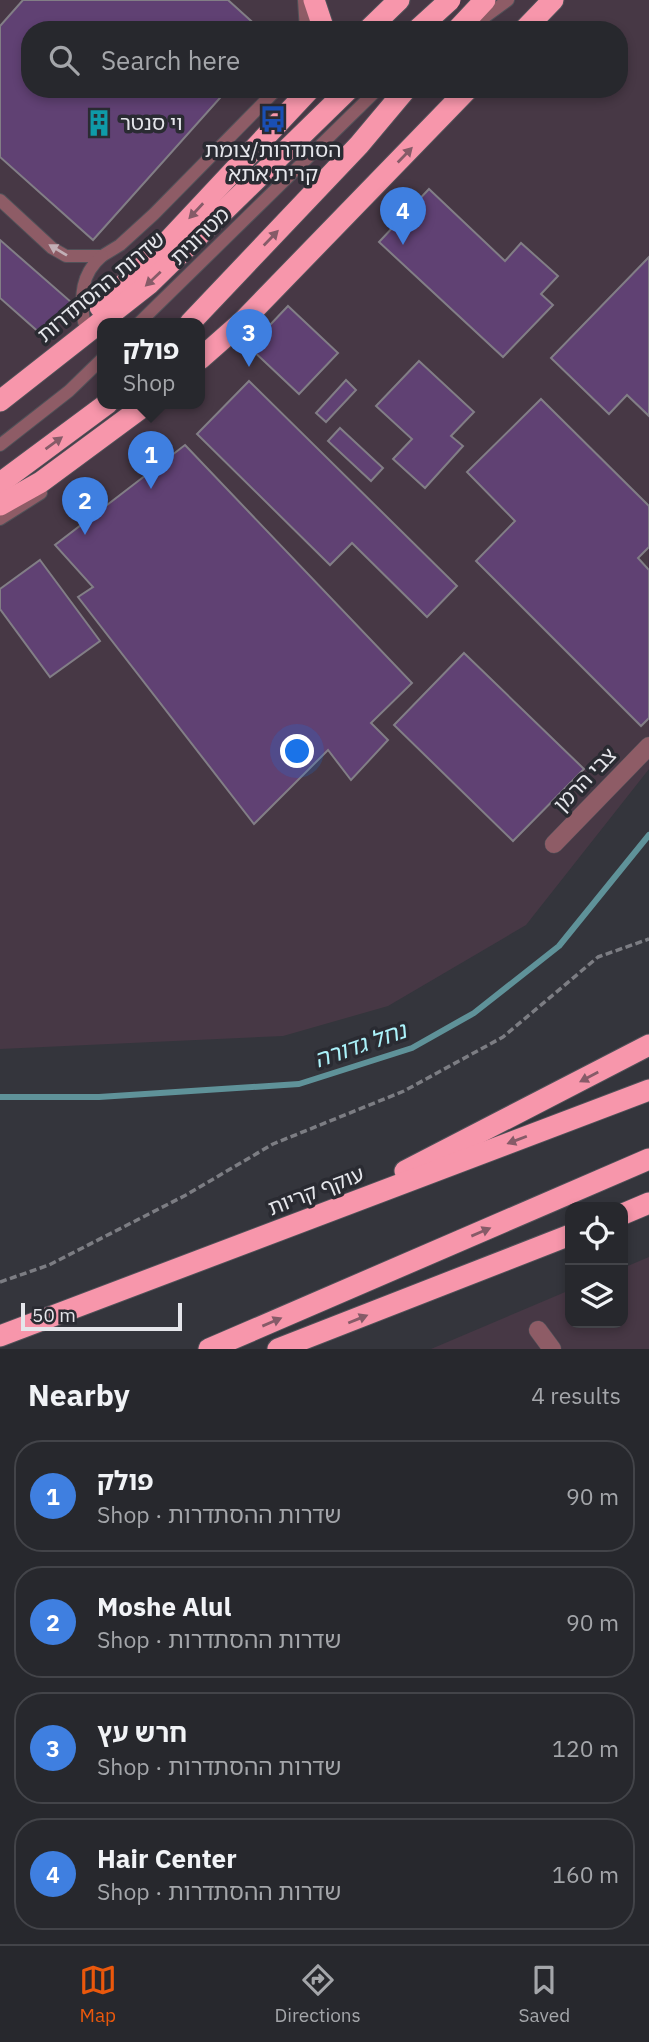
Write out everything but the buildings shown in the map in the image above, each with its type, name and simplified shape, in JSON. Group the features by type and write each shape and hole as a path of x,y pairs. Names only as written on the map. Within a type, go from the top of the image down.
{"highway":[{"path":"314,0 321,21"},
{"path":"377,21 399,0"},
{"path":"429,21 450,0"},
{"path":"465,21 485,0"},
{"path":"533,21 553,0"},
{"path":"0,388 84,322 153,257 302,98"},
{"name":"שדרות ההסתדרות","path":"106,318 149,284 339,98"},
{"path":"195,318 359,145 398,98"},
{"path":"205,355 242,322 459,98"},
{"name":"שדרות ההסתדרות","path":"0,401 97,325"},
{"path":"0,483 100,409"},
{"path":"0,505 41,482 140,409"},
{"path":"88,1305 360,1193 649,1045"},
{"name":"עוקף קריות","path":"0,1336 88,1305 649,1090"},
{"path":"209,1349 649,1159"},
{"path":"628,1212 649,1203"},
{"path":"278,1349 565,1237"}],"street":[{"name":"צבי הרמן","path":"554,844 649,746"},
{"path":"538,1330 552,1349"}],"lane":[{"path":"304,0 305,21"},
{"path":"426,21 441,0"},
{"path":"479,21 508,0"},
{"path":"84,322 82,304 88,270 154,214 268,98"},
{"name":"מטרונית","path":"144,318 369,98"},
{"path":"205,365 250,325 365,197"},
{"path":"0,200 52,248 66,256 102,256"},
{"path":"0,445 69,391 97,364"},
{"path":"0,519 49,488 153,409"}],"path":[{"path":"0,1282 49,1265 186,1195 273,1144 404,1091 503,1037 598,957 649,939"}],"shaded area":[{"path":"0,0 649,0 649,769 526,925 388,1006 283,1036 0,1049"},
{"path":"649,1257 649,1349 431,1349 565,1292 565,1328 628,1328 628,1266"}],"waterway":[{"name":"נחל גדורה","path":"0,1097 99,1097 299,1084 412,1048 474,1013 559,946 649,835"}],"place":[{"name":"הסתדרות/צומת קרית אתא","path":"273,119"},
{"name":"וי סנטר","path":"99,123"},
{"name":"Hair Center","path":"403,245"},
{"name":"חרש עץ","path":"249,367"},
{"name":"פולק","path":"151,489"},
{"name":"Moshe Alul","path":"85,535"}]}
